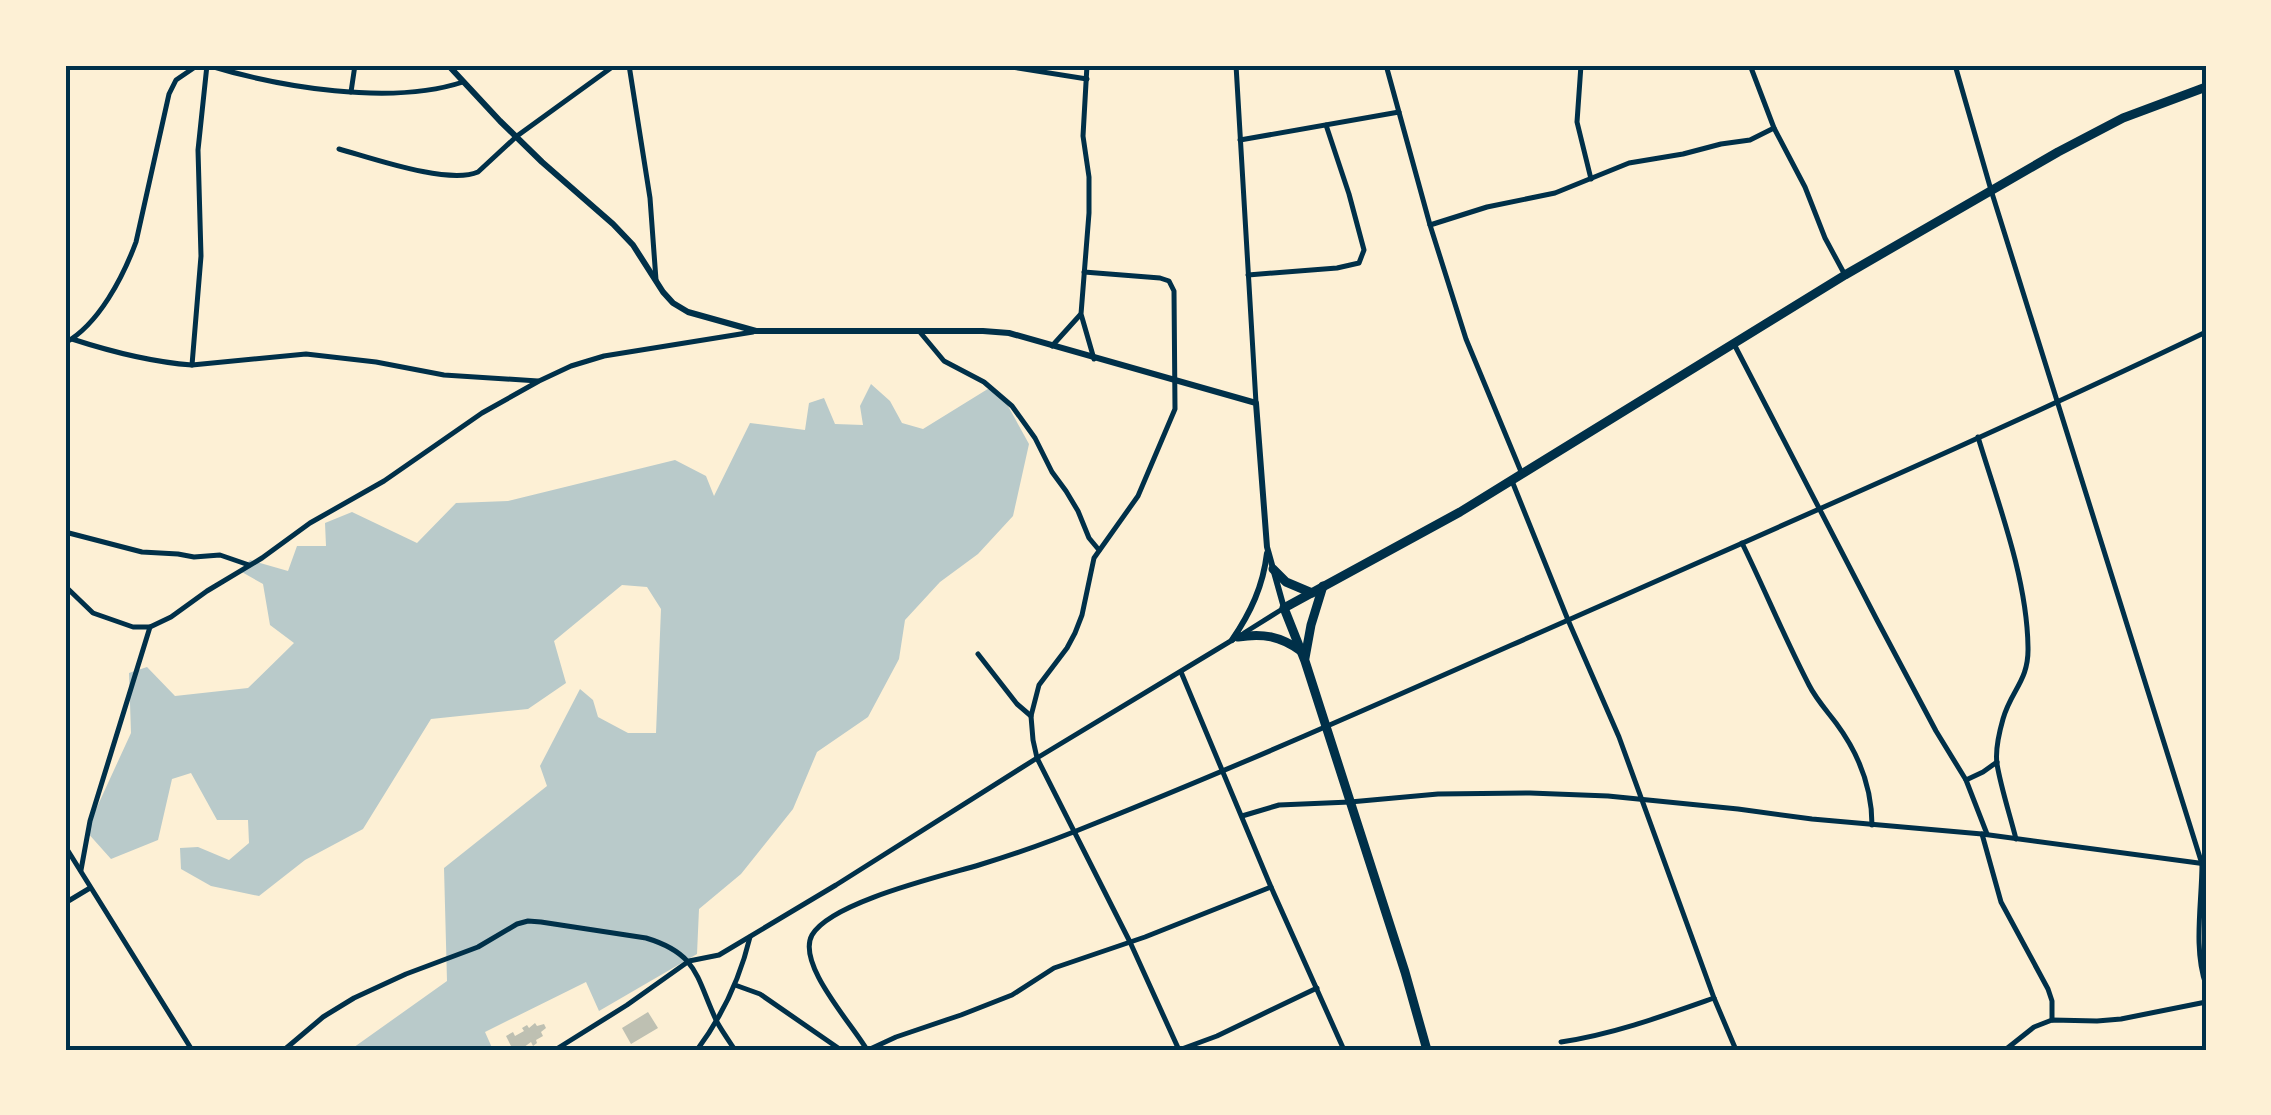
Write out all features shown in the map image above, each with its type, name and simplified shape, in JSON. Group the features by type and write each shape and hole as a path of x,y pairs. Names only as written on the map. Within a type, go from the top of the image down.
{"main road":[{"path":"1427,1050 1303,656 1284,608 1426,532 1991,190 2123,118 2206,87"},
{"path":"1274,569 1286,582 1312,593"},
{"path":"1303,656 1324,586"},
{"path":"1235,638 1276,636 1303,656"}],"street":[{"path":"68,341 106,302 128,264 169,94 176,80 198,65"},
{"path":"192,365 201,256 198,150 207,65 351,93 427,90 463,82"},
{"path":"351,93 355,65"},
{"path":"448,65 570,188 614,224 673,303 688,312 756,331"},
{"path":"340,149 424,171 471,175 517,136 615,65"},
{"path":"629,65 650,198 656,282"},
{"path":"998,65 1087,79"},
{"path":"1086,65 1083,136 1089,213 1081,314 1094,358"},
{"path":"555,1050 689,961 718,955 897,849 1037,758 1284,608 1268,546 1236,65"},
{"path":"1386,65 1466,339 1522,474"},
{"path":"1581,65 1576,122 1591,179"},
{"path":"1750,65 1774,128 1845,275"},
{"path":"1955,65 2204,864 2199,947 2206,985"},
{"path":"1240,140 1399,112"},
{"path":"1248,276 1337,268 1359,263 1363,258 1350,194 1326,125"},
{"path":"1430,226 1486,206 1555,193 1628,163 1750,140 1774,128"},
{"path":"1084,272 1170,282 1174,291 1175,409 1149,474 1126,515 1094,558 1075,633 1039,684 1031,716 1037,758 1130,942 1179,1050 1317,988"},
{"path":"1052,346 1081,314"},
{"path":"65,586 94,613 133,626 150,627 171,617 310,523 384,482 482,413 539,381 604,356 756,331 1009,333 1256,403"},
{"path":"919,331 944,361 984,382 1012,406 1035,438 1099,550"},
{"path":"1270,886 1054,968 1012,995 867,1050 814,970 809,954 810,941 822,923 892,889 978,866 1223,772 1818,510 2206,332"},
{"path":"68,341 145,360 192,365 306,354 444,375 539,381"},
{"path":"1734,344 1818,510 1966,780 1985,835 2001,902 2048,989 2052,1020"},
{"path":"1978,437 2018,576 2028,649 2027,665 2008,705 1998,745 1997,762 2016,839"},
{"path":"1511,480 1619,737 1736,1050"},
{"path":"65,532 142,552 220,555 249,565"},
{"path":"1742,543 1811,689 1858,760 1872,803 1872,825"},
{"path":"1235,638 1258,596 1268,546"},
{"path":"81,870 90,821 150,627"},
{"path":"978,654 1031,716"},
{"path":"1181,671 1270,886 1344,1050"},
{"path":"1966,780 1997,762"},
{"path":"1242,816 1279,805 1438,794 1530,793 1641,799 1985,835 2204,864"},
{"path":"65,846 192,1050"},
{"path":"65,903 90,888"},
{"path":"284,1050 323,1017 354,998 478,947 507,928 528,921 662,943 689,961 734,1050"},
{"path":"696,1050 717,1022 736,985 750,936"},
{"path":"736,985 760,994 841,1050"},
{"path":"1561,1042 1621,1030 1714,998"},
{"path":"2005,1050 2034,1027 2052,1020 2098,1022 2206,1002"}],"shaded area":[{"path":"871,384 890,401 902,423 923,429 991,387 1008,406 1029,444 1013,516 978,554 940,582 905,620 899,659 868,717 817,752 793,809 741,874 699,909 697,954 599,1011 586,982 485,1032 493,1050 350,1050 447,981 444,868 547,786 540,766 580,689 593,700 598,717 628,733 656,733 661,609 647,587 622,585 554,641 566,683 528,709 431,719 363,829 305,860 259,896 211,886 181,869 180,848 198,847 229,860 249,843 248,820 217,820 191,773 172,779 158,840 111,859 86,831 131,733 129,673 147,667 175,696 248,688 294,643 270,625 263,584 240,571 250,560 288,571 297,546 326,546 325,523 352,512 417,543 456,503 508,501 675,460 706,476 714,496 750,423 805,430 809,403 824,398 835,424 863,425 860,406"}],"building":[{"path":"648,1012 658,1028 631,1044 622,1028"},
{"path":"535,1023 544,1024 543,1036 533,1046 531,1042 513,1050 506,1036 513,1032 515,1036"}]}
